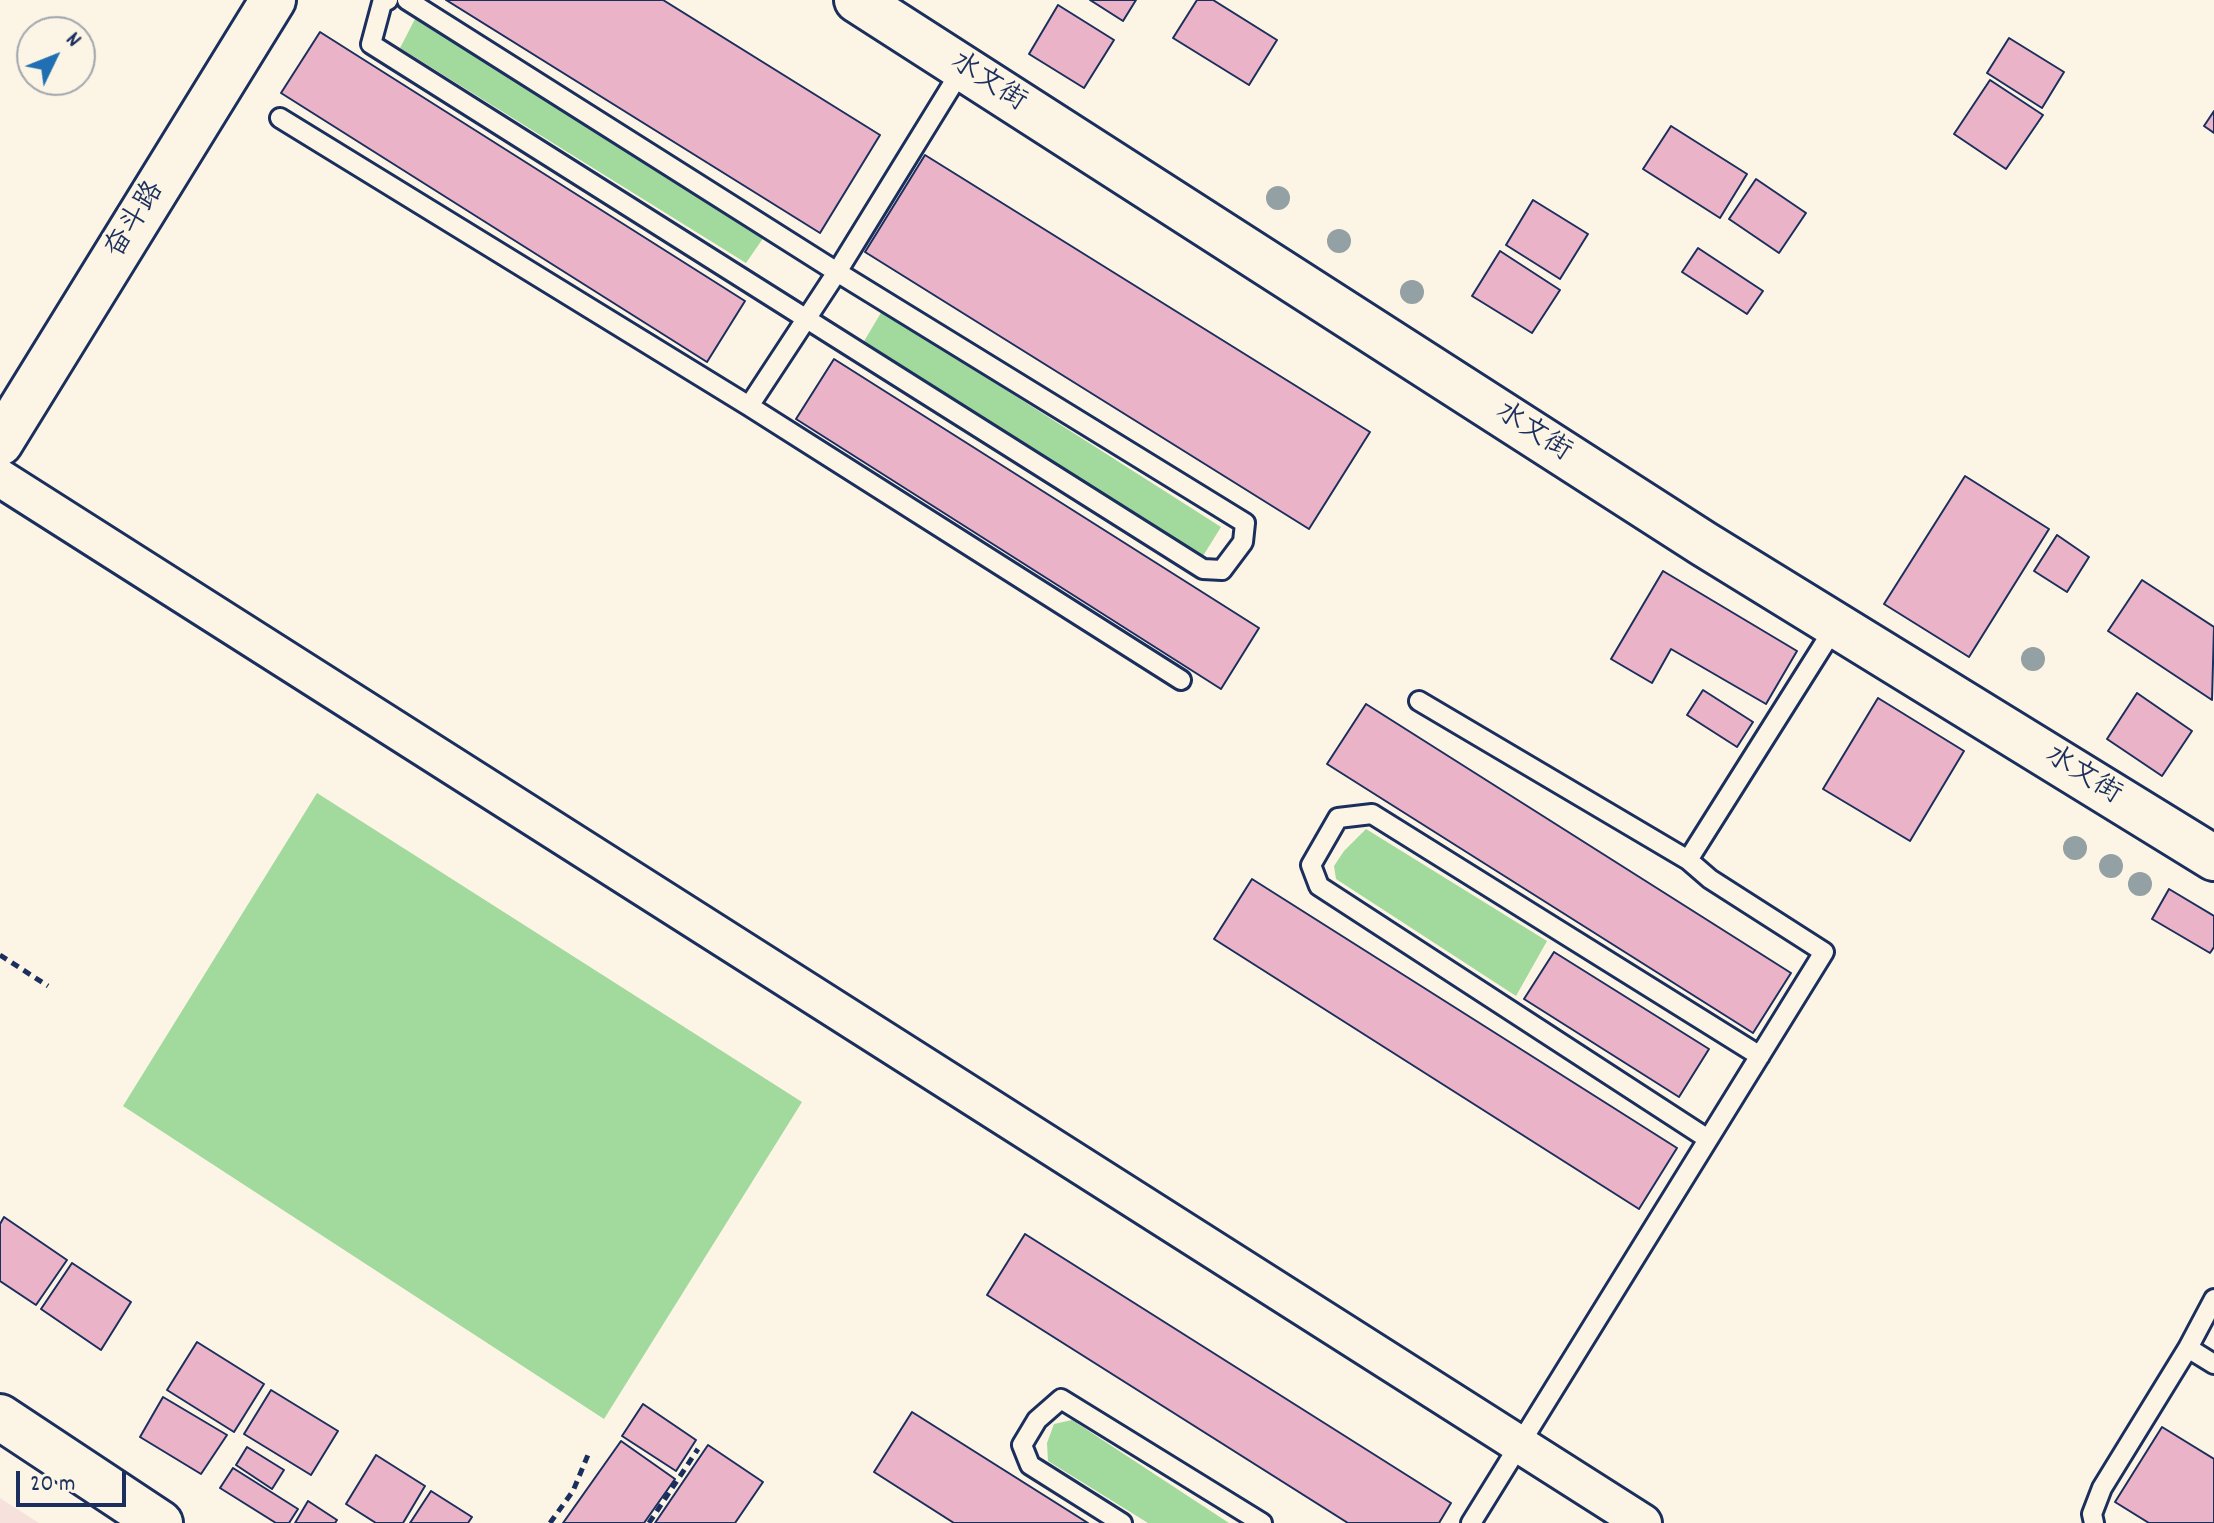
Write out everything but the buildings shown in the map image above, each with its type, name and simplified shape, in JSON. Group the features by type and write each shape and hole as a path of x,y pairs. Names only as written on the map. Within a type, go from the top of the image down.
{"street":[{"name":"奋斗路","path":"0,443 273,0"},
{"name":"水文街","path":"857,0 1704,544 2214,858"},
{"path":"0,478 1643,1523"},
{"path":"0,1417 160,1523"}],"lane":[{"path":"388,0 382,3 371,44 1203,569 1222,570 1243,542 1245,523 837,272 407,0"},
{"path":"749,406 837,272 962,69"},
{"path":"280,118 749,406 1181,680"},
{"path":"1688,860 1836,625"},
{"path":"1419,701 1688,860 1710,879 1824,952 1471,1523"},
{"path":"1708,1139 1319,886 1311,865 1338,818 1372,814 1760,1056"},
{"path":"2094,1523 2092,1514 2102,1488 2188,1348 2214,1299"},
{"path":"2188,1348 2214,1364"},
{"path":"1122,1523 1030,1465 1022,1445 1037,1420 1061,1399 1262,1523"}],"path":[{"path":"0,955 48,986"},
{"path":"649,1523 698,1449"},
{"path":"550,1523 573,1491 590,1450"}],"shaded area":[{"path":"0,1498 39,1523 0,1523"}],"green space":[{"path":"415,19 764,237 746,263 400,48"},
{"path":"882,311 1221,527 1203,556 863,343"},
{"path":"317,793 802,1102 604,1419 123,1106"},
{"path":"1366,829 1547,941 1516,996 1336,879 1334,866"},
{"path":"1072,1420 1229,1523 1148,1523 1048,1461 1047,1443 1054,1424"}]}
